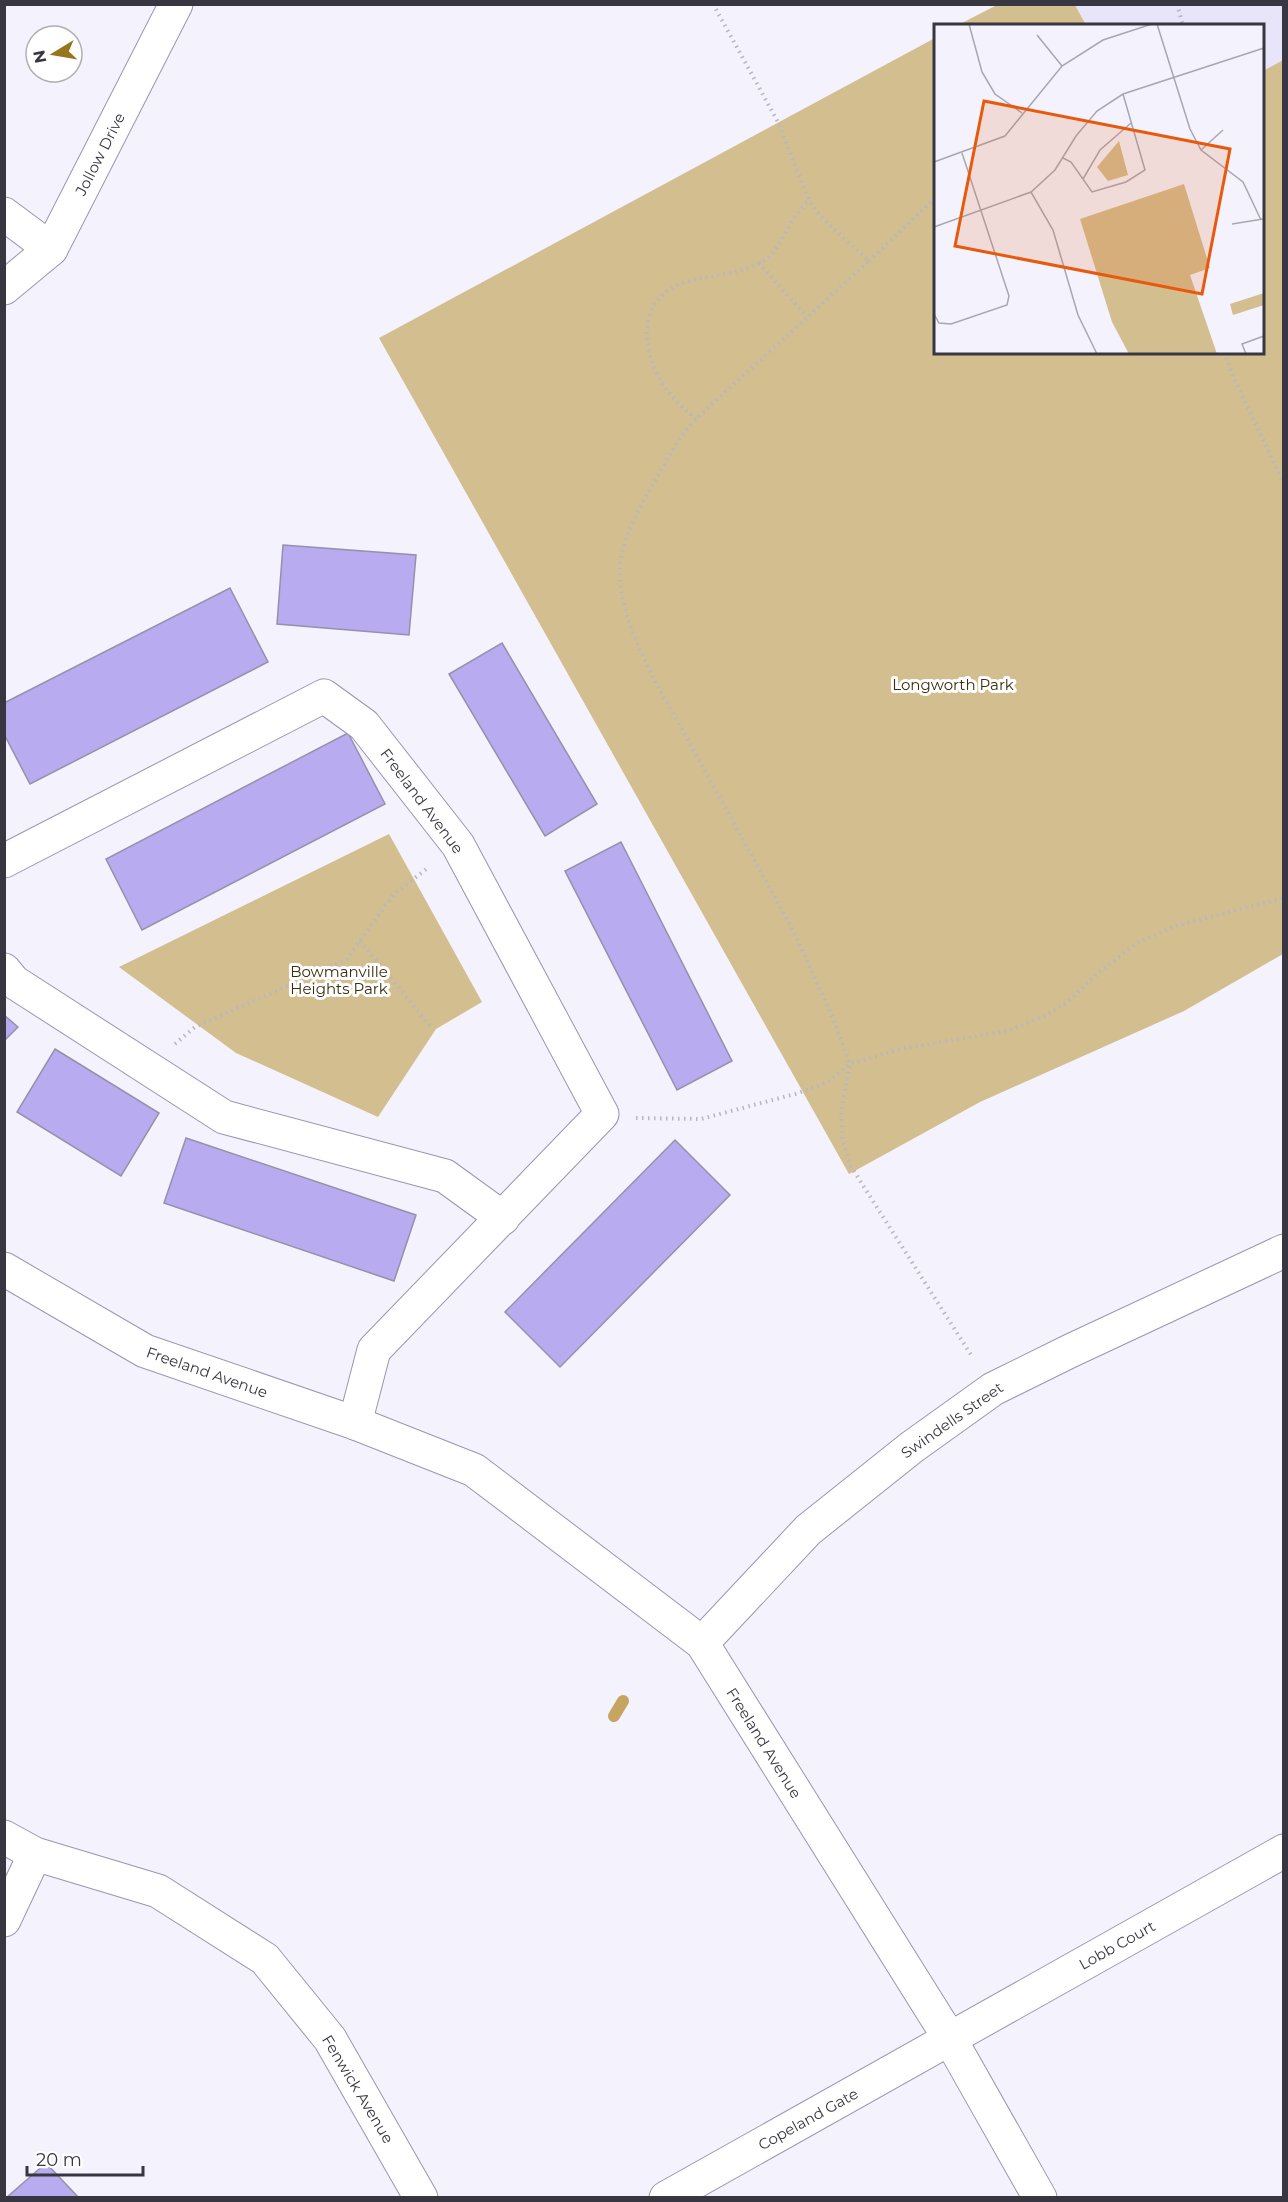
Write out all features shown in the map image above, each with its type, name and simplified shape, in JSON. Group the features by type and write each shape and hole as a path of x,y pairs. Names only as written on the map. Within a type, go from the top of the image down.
{"street":[{"name":"Jollow Drive","path":"4,288 51,249 176,4"},
{"path":"4,214 51,249"},
{"name":"Freeland Avenue","path":"4,861 324,696 364,725 458,845 602,1114"},
{"path":"4,970 14,982 224,1117 445,1176 503,1218"},
{"path":"354,1423 374,1350 602,1114"},
{"name":"Swindells Street","path":"702,1643 808,1530 912,1447 993,1389 1284,1251"},
{"name":"Freeland Avenue","path":"4,1269 145,1351 354,1423 474,1470 702,1643 950,2040 1040,2198"},
{"name":"Fenwick Avenue","path":"4,1837 34,1854 158,1891 265,1959 330,2039 421,2198"},
{"name":"Lobb Court","path":"950,2040 1284,1851"},
{"path":"4,1920 34,1854"},
{"name":"Copeland Gate","path":"666,2198 950,2040"}],"path":[{"path":"712,4 778,122 809,200 820,216 869,261"},
{"path":"1177,4 1182,24"},
{"path":"934,199 696,420 681,437 642,503 625,542 620,572 623,602 636,641 655,681 793,930 833,1018 850,1064 841,1110 843,1142 850,1165 993,1389"},
{"path":"696,420 667,390 654,370 648,352 646,334 649,316 658,298 668,289 686,282 737,271 759,263 770,256 797,214 809,200"},
{"path":"759,263 807,317"},
{"path":"1225,354 1284,484"},
{"path":"147,1068 195,1027 346,960 394,894 458,845"},
{"path":"602,1114 671,1120 701,1119 817,1086 828,1082 850,1064 900,1049 1007,1032 1045,1016 1068,1002 1099,972 1137,943 1175,926 1284,898"},
{"path":"360,941 431,1027"}],"shaded area":[{"path":"1075,5 1283,5 1283,60 1264,70 1264,24 1085,24"}],"green space":[{"path":"997,5 1075,5 1085,24 960,24"},
{"name":"Longworth Park","path":"934,39 934,354 1264,354 1264,70 1283,60 1283,954 1184,1011 980,1102 849,1174 379,338"},
{"name":"Bowmanville Heights Park","path":"389,834 482,1002 436,1029 378,1117 236,1053 119,967"}],"building":[{"path":"283,545 416,555 409,635 277,624"},
{"path":"230,588 268,662 30,784 4,734 4,703"},
{"path":"502,643 597,804 545,836 449,674"},
{"path":"348,733 385,804 142,930 106,859"},
{"path":"621,842 732,1061 677,1090 565,871"},
{"path":"4,1015 18,1027 4,1041"},
{"path":"55,1049 159,1113 121,1176 17,1112"},
{"path":"186,1138 416,1215 394,1281 164,1203"},
{"path":"675,1140 730,1195 560,1367 505,1312"},
{"path":"46,2163 79,2198 6,2198"}],"waterway":[{"path":"614,1716 623,1701"}]}
